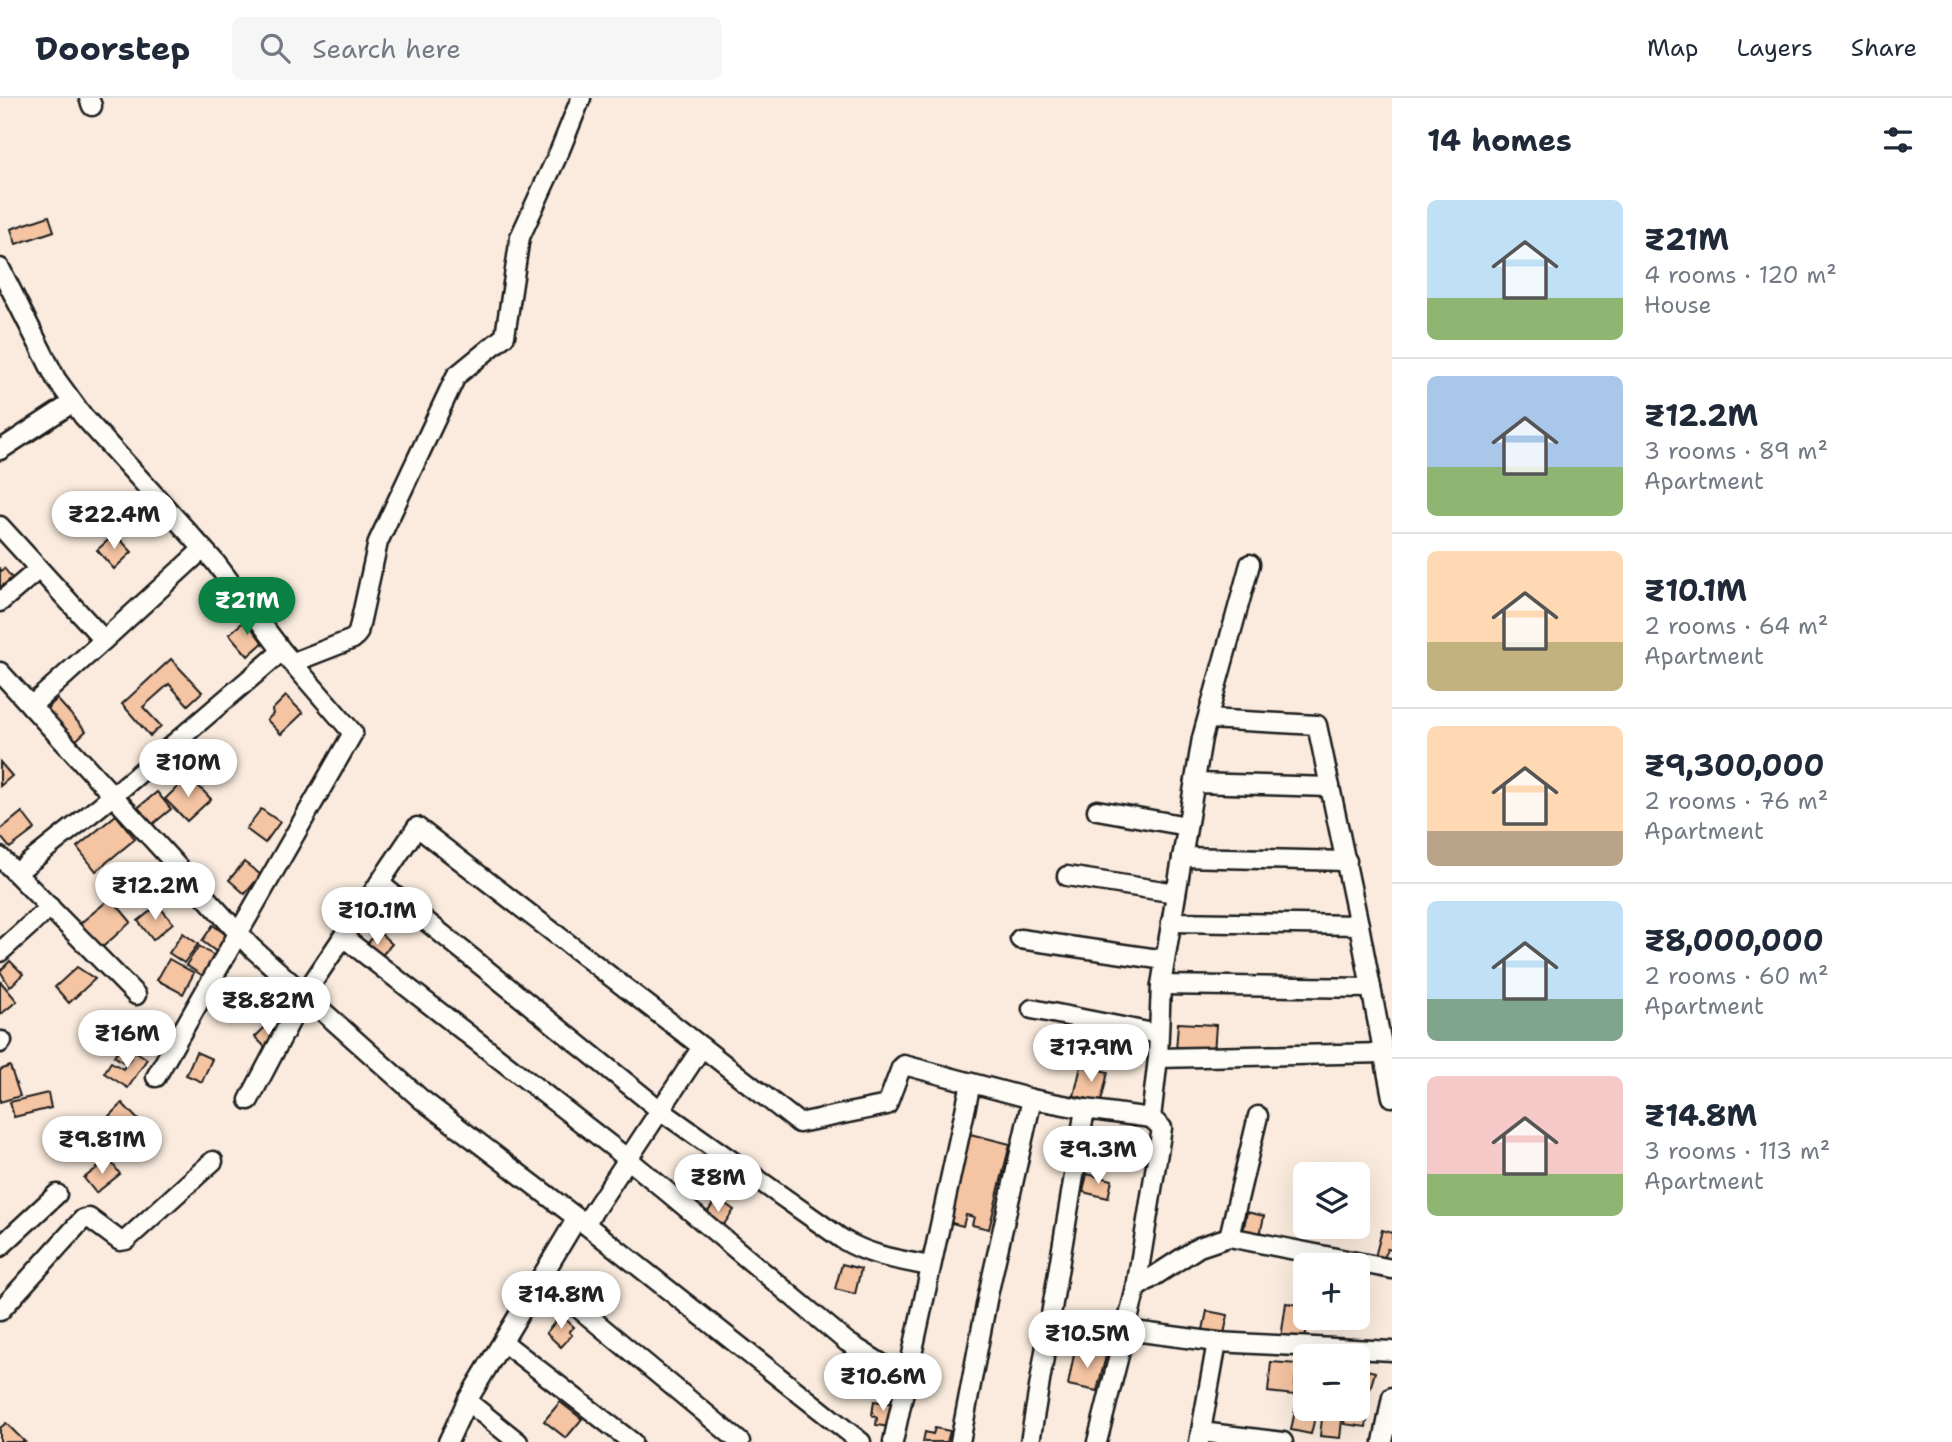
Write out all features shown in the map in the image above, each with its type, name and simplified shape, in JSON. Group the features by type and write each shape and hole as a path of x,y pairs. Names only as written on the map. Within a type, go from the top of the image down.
{"street":[{"path":"16,873 288,657 353,639 358,633 378,542 457,374 505,336 520,237 581,98"},
{"path":"0,268 56,379 72,402 203,549 288,657 353,733 156,1077"},
{"path":"0,450 72,402"},
{"path":"0,526 104,640"},
{"path":"31,706 203,549"},
{"path":"1151,1118 1158,1058 1161,985 1202,738 1250,564"},
{"path":"0,602 39,569"},
{"path":"0,672 239,934 304,995 421,1099 581,1221 861,1442"},
{"path":"1208,719 1317,725 1347,861 1392,1097"},
{"path":"1195,783 1330,787"},
{"path":"1097,810 1187,826"},
{"path":"248,1100 304,995 417,827 799,1123 887,1105 904,1065 1031,1099 1151,1118 1162,1128 1136,1288 1097,1442"},
{"path":"0,857 135,995"},
{"path":"1182,857 1347,861"},
{"path":"1067,876 1176,893"},
{"path":"379,883 660,1110 857,1248 930,1266"},
{"path":"0,952 50,907"},
{"path":"1171,922 1359,925"},
{"path":"343,937 628,1158 847,1342 906,1379"},
{"path":"1020,939 1165,960"},
{"path":"1161,985 1371,988"},
{"path":"1032,1009 1158,1034"},
{"path":"448,1442 467,1401 541,1277 628,1158 702,1047"},
{"path":"1158,1058 1384,1053"},
{"path":"893,1442 971,1083"},
{"path":"960,1442 988,1295 1031,1099"},
{"path":"1030,1442 1085,1109"},
{"path":"1229,1237 1258,1116"},
{"path":"0,1311 83,1219 89,1219 120,1241 126,1240 213,1161"},
{"path":"0,1247 57,1194"},
{"path":"1136,1288 1199,1247 1229,1237 1392,1269"},
{"path":"541,1277 740,1442"},
{"path":"1126,1330 1217,1342 1392,1351"},
{"path":"503,1342 632,1442"},
{"path":"1217,1342 1200,1437 1283,1442"},
{"path":"1383,1442 1392,1397"},
{"path":"467,1401 518,1442"}],"building":[{"path":"49,216 54,231 16,244 11,229"},
{"path":"115,534 132,552 114,569 97,550"},
{"path":"4,568 12,578 0,588 0,569 2,571"},
{"path":"247,619 265,641 248,656 229,634"},
{"path":"171,659 202,692 188,705 169,684 143,707 161,726 150,736 122,704"},
{"path":"286,696 303,713 281,734 267,720 273,714 272,710"},
{"path":"57,699 86,731 71,745 42,713"},
{"path":"0,762 12,776 0,786"},
{"path":"189,776 211,799 187,821 165,799"},
{"path":"157,792 171,809 148,828 134,811"},
{"path":"261,809 280,822 265,843 246,829"},
{"path":"22,812 35,829 10,848 0,836 0,830"},
{"path":"116,815 135,839 96,871 77,847"},
{"path":"244,862 261,875 245,894 229,880"},
{"path":"111,898 131,922 98,951 77,926"},
{"path":"158,905 173,923 153,940 138,921"},
{"path":"213,925 229,937 218,953 202,941"},
{"path":"378,931 392,944 376,962 362,950"},
{"path":"183,933 198,944 184,963 169,953"},
{"path":"199,946 216,957 203,976 186,965"},
{"path":"169,959 194,973 183,994 157,980"},
{"path":"10,961 23,974 10,987 0,971"},
{"path":"77,967 95,979 69,1003 55,987"},
{"path":"0,981 17,1001 0,1015"},
{"path":"1178,1023 1216,1025 1214,1053 1176,1051"},
{"path":"267,1025 280,1038 268,1050 255,1037"},
{"path":"121,1045 130,1052 123,1062 114,1056"},
{"path":"135,1051 147,1059 128,1088 104,1073 111,1062 123,1069"},
{"path":"196,1052 212,1059 202,1082 186,1075"},
{"path":"10,1066 20,1096 0,1102 0,1070"},
{"path":"1081,1066 1108,1072 1101,1102 1074,1096"},
{"path":"48,1093 51,1108 14,1117 10,1102"},
{"path":"122,1103 143,1125 131,1137 109,1116"},
{"path":"970,1134 1010,1144 989,1229 972,1225 974,1217 966,1215 963,1226 948,1222"},
{"path":"701,1156 718,1168 704,1189 686,1177"},
{"path":"109,1159 120,1174 96,1193 84,1178"},
{"path":"1087,1174 1112,1180 1108,1198 1083,1192"},
{"path":"717,1198 734,1210 720,1230 703,1219"},
{"path":"1247,1212 1264,1216 1259,1240 1242,1237"},
{"path":"1382,1230 1392,1233 1392,1250 1387,1249 1384,1260 1375,1257"},
{"path":"842,1264 861,1269 855,1294 835,1289"},
{"path":"1286,1303 1293,1304 1293,1330 1306,1330 1305,1341 1281,1338"},
{"path":"1207,1311 1228,1315 1224,1334 1203,1330"},
{"path":"561,1315 574,1327 569,1332 572,1335 561,1347 546,1333"},
{"path":"1060,1315 1084,1322 1076,1347 1052,1339"},
{"path":"1075,1349 1106,1356 1097,1391 1068,1385"},
{"path":"1271,1362 1293,1364 1293,1395 1268,1392"},
{"path":"1370,1371 1375,1372 1370,1389"},
{"path":"874,1401 894,1404 890,1427 876,1425 877,1418 872,1415"},
{"path":"560,1402 582,1419 566,1438 544,1421"},
{"path":"1293,1420 1314,1421 1311,1434 1291,1430"},
{"path":"1322,1421 1342,1421 1340,1438 1320,1436"},
{"path":"1344,1421 1367,1421 1366,1427 1344,1424"},
{"path":"6,1423 25,1442 0,1442 0,1428"},
{"path":"935,1428 950,1431 947,1442 923,1442 925,1432 933,1434"}]}
